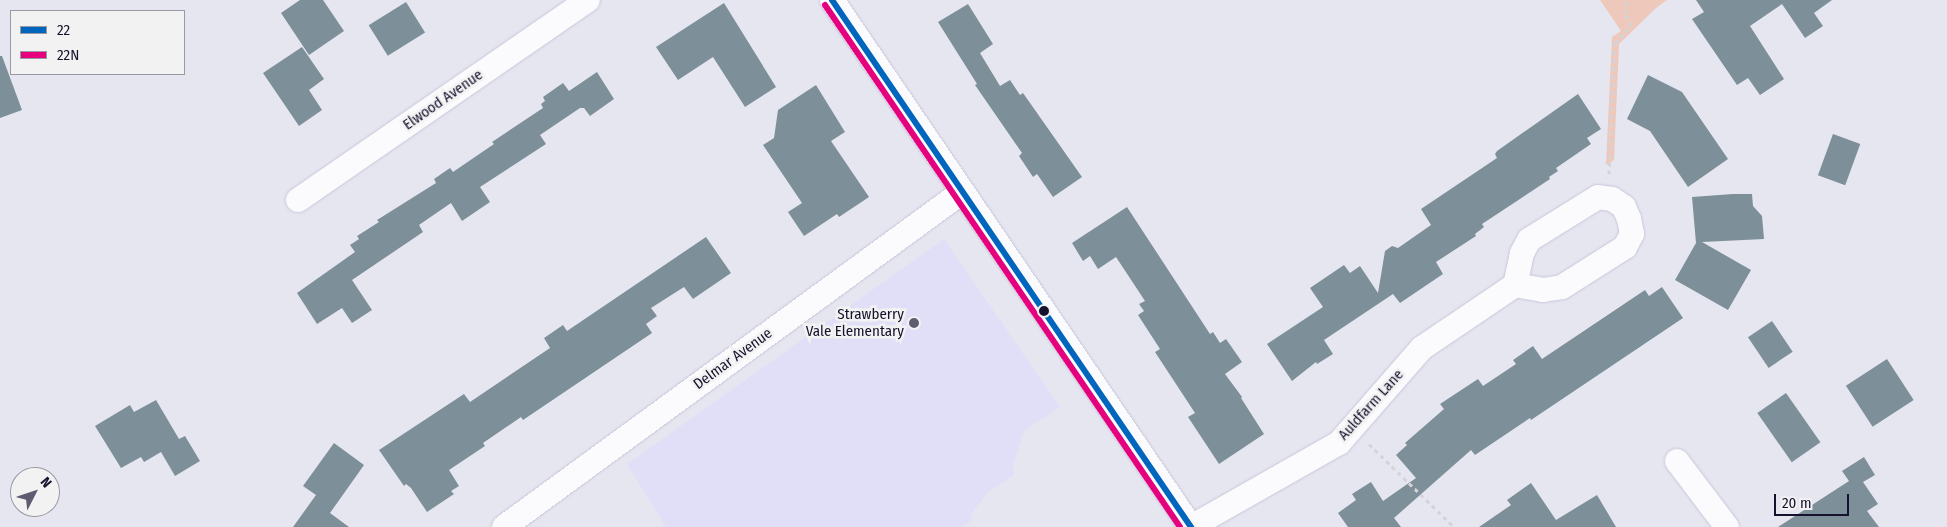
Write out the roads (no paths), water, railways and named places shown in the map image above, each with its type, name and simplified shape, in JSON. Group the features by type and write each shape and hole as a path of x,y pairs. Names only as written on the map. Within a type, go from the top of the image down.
{"street":[{"name":"Elwood Avenue","path":"298,200 588,0"},
{"path":"832,0 1191,527"},
{"name":"Delmar Avenue","path":"504,527 962,192"},
{"path":"1598,197 1612,199 1624,207 1630,219 1632,234 1625,247 1562,287 1543,290 1515,285 1522,253 1529,240 1590,200 1598,197"},
{"name":"Auldfarm Lane","path":"1191,527 1339,443 1422,348 1515,285"},
{"path":"1677,461 1727,527"}],"place":[{"name":"Strawberry Vale Elementary","path":"914,323"}]}
